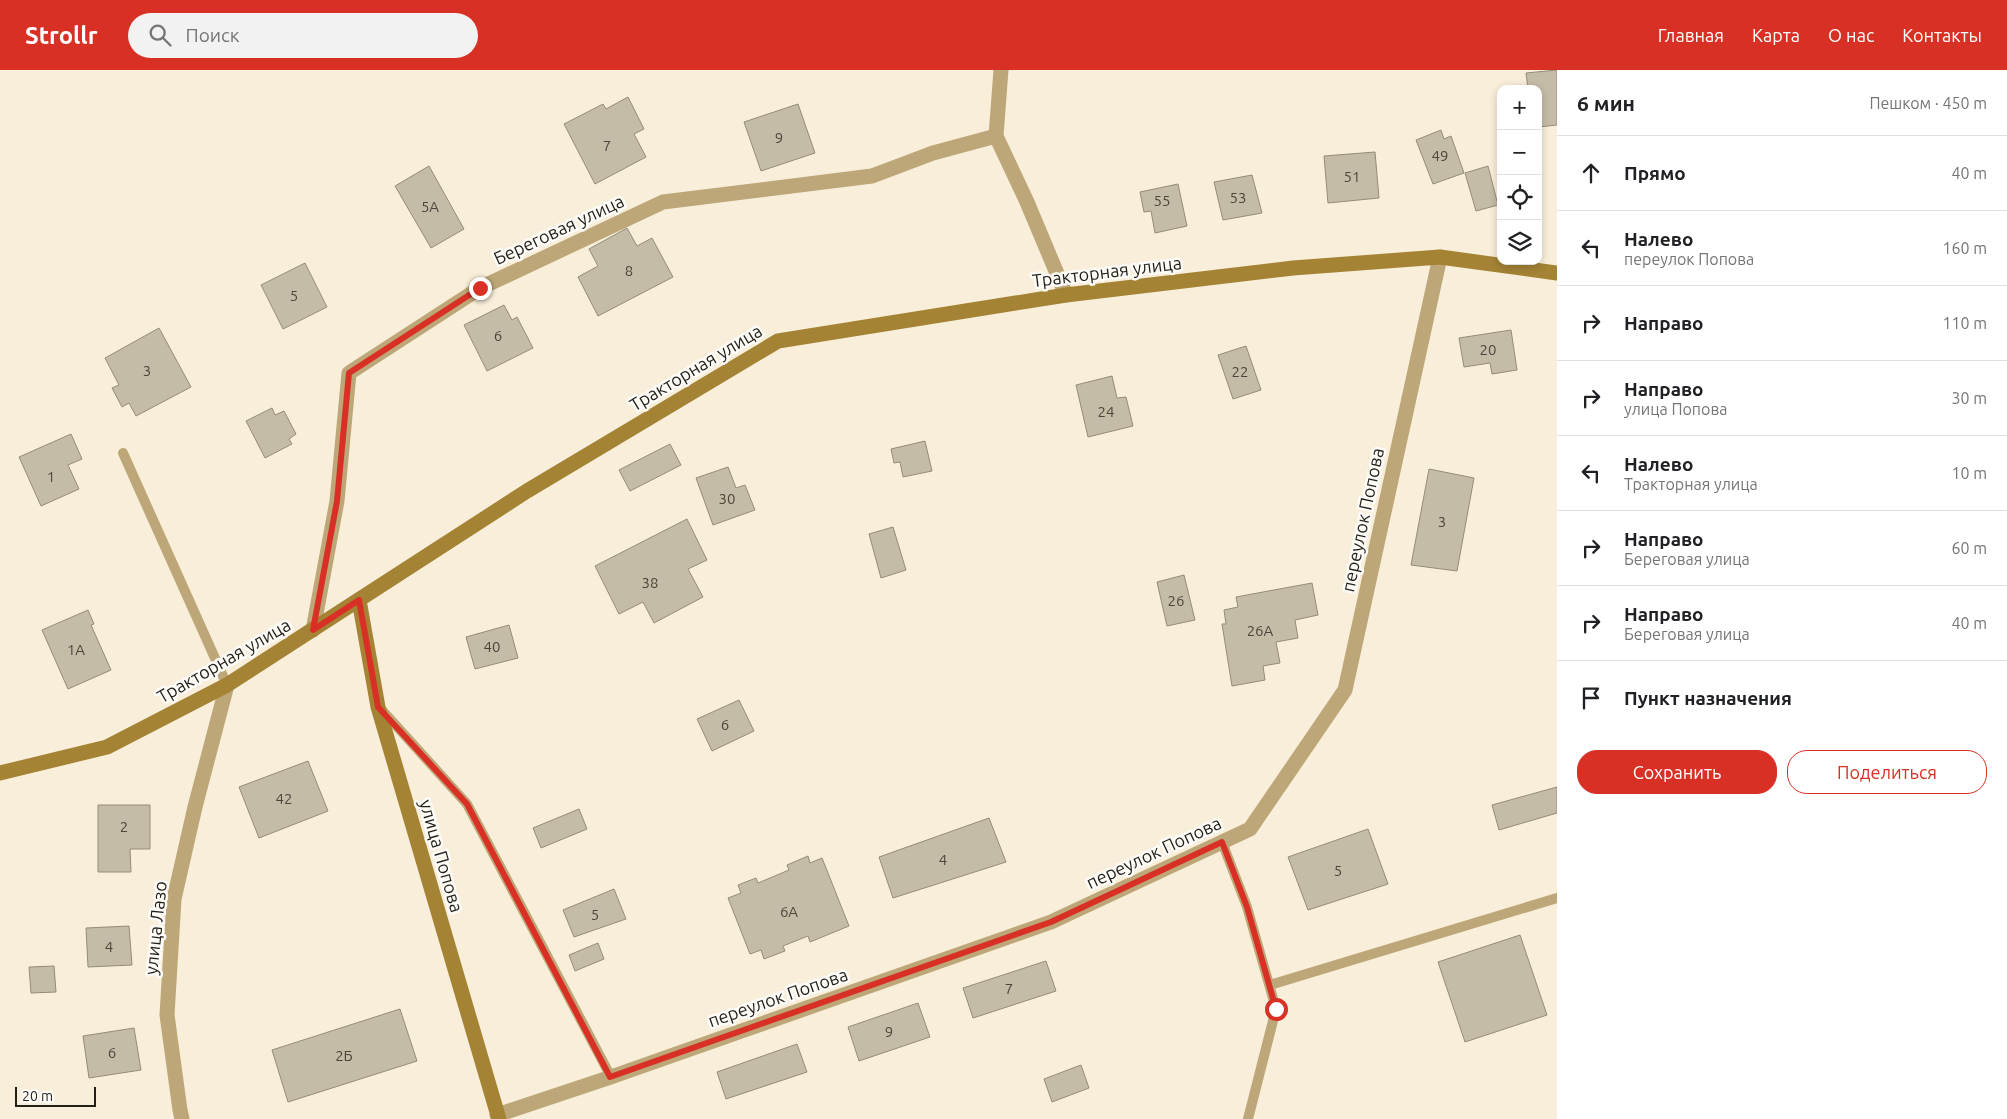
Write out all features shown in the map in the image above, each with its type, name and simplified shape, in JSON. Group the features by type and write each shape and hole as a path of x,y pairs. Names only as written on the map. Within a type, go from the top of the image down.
{"street":[{"path":"1001,70 996,136 1027,202 1066,296"},
{"name":"Береговая улица","path":"313,630 337,501 349,373 480,288 663,202 872,176 933,153 996,136"},
{"name":"Тракторная улица","path":"0,773 107,747 226,685 527,491 778,341 1066,296 1292,268 1440,257 1557,274"},
{"name":"переулок Попова","path":"498,1117 1051,922 1250,829 1345,690 1440,257"},
{"name":"улица Попова","path":"359,600 378,707 498,1117"},
{"name":"улица Лазо","path":"182,1119 167,1015 174,899 226,685"}],"lane":[{"path":"123,453 226,685"},
{"path":"378,707 467,804 610,1077"},
{"path":"1222,842 1247,907 1276,1009 1248,1119"},
{"path":"1270,985 1557,898"}],"building":[{"path":"1557,70 1557,125 1542,127 1542,85 1528,85 1526,73"},
{"path":"628,97 644,129 634,134 646,157 595,184 564,124 603,104 606,109"},
{"path":"798,104 815,153 761,171 744,122"},
{"path":"1441,130 1444,139 1451,136 1464,173 1433,184 1416,140"},
{"path":"1375,152 1379,198 1328,203 1324,156"},
{"path":"429,166 464,229 431,248 395,186"},
{"path":"1488,166 1497,205 1476,211 1465,173"},
{"path":"1252,175 1262,213 1223,220 1214,182"},
{"path":"1178,184 1187,226 1155,233 1151,211 1144,212 1140,192"},
{"path":"627,228 637,246 652,238 673,277 598,316 578,277 598,266 589,249"},
{"path":"305,263 327,307 283,329 261,285"},
{"path":"504,305 512,320 517,317 533,348 487,371 464,325"},
{"path":"159,328 191,387 136,416 129,403 122,407 112,388 119,385 105,358"},
{"path":"1511,330 1517,370 1492,374 1490,363 1464,367 1459,338"},
{"path":"1246,346 1261,390 1233,399 1218,355"},
{"path":"1112,376 1117,398 1126,397 1133,426 1088,437 1076,385"},
{"path":"272,408 275,415 284,411 296,434 289,439 292,444 265,458 246,421"},
{"path":"71,434 82,459 68,465 79,489 41,506 19,457"},
{"path":"925,441 932,471 903,477 900,462 894,463 891,449"},
{"path":"670,444 681,465 630,491 619,470"},
{"path":"728,467 736,488 745,485 755,510 713,525 696,478"},
{"path":"1429,469 1474,478 1457,571 1411,565"},
{"path":"687,519 707,560 688,569 703,597 654,623 643,602 619,614 595,566"},
{"path":"893,527 906,570 881,578 869,534"},
{"path":"1184,575 1195,620 1167,626 1157,582"},
{"path":"1312,583 1318,615 1295,620 1298,638 1276,642 1280,663 1263,666 1265,680 1232,686 1222,624 1226,624 1224,610 1238,607 1236,597"},
{"path":"88,610 94,624 91,625 111,670 68,689 42,630"},
{"path":"509,625 518,658 475,669 466,637"},
{"path":"739,700 754,731 712,751 697,719"},
{"path":"308,761 328,811 259,838 239,787"},
{"path":"1557,787 1557,813 1499,830 1492,805"},
{"path":"98,805 150,805 150,849 130,849 131,872 98,872"},
{"path":"579,809 587,829 541,848 533,828"},
{"path":"989,818 1006,862 893,898 879,857"},
{"path":"1368,829 1388,884 1308,910 1288,857"},
{"path":"808,856 810,863 822,858 849,926 810,942 808,936 783,946 785,951 764,959 761,950 750,954 728,898 741,893 738,885 756,878 758,883 789,870 787,865"},
{"path":"614,889 626,919 574,937 563,910"},
{"path":"129,926 132,965 88,967 86,928"},
{"path":"1520,935 1547,1015 1465,1042 1438,962"},
{"path":"598,943 604,959 575,971 569,955"},
{"path":"1046,961 1056,991 973,1018 963,988"},
{"path":"54,966 56,992 31,993 29,967"},
{"path":"918,1003 930,1037 859,1061 848,1027"},
{"path":"400,1009 417,1061 288,1102 272,1050"},
{"path":"134,1028 141,1070 89,1078 83,1036"},
{"path":"797,1044 807,1072 726,1099 717,1072"},
{"path":"1081,1065 1089,1088 1052,1102 1044,1079"}],"route":[{"path":"480,288 349,373 337,501 313,630 359,600 378,707 426,760 450,783 467,804 610,1077 1051,922 1222,842 1247,907 1276,1009"}]}
